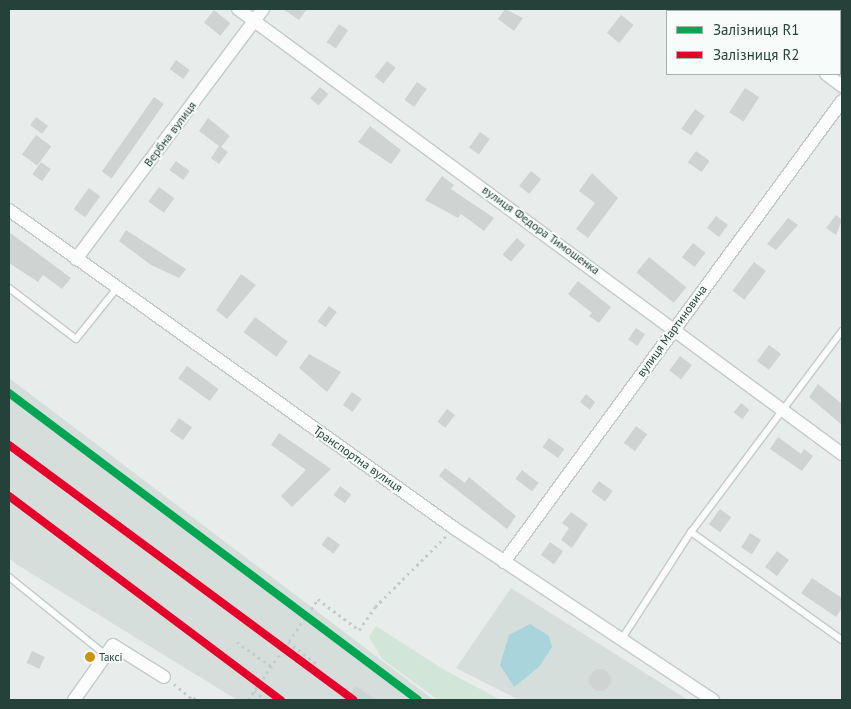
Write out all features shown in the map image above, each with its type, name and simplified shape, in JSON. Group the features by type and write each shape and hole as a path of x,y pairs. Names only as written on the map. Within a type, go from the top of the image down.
{"street":[{"name":"вулиця Федора Тимошенка","path":"238,9 674,327 842,454"},
{"name":"Вербна вулиця","path":"76,259 263,9"},
{"path":"827,75 842,86"},
{"name":"вулиця Мартиновича","path":"504,562 674,327 842,101"},
{"name":"Транспортна вулиця","path":"9,210 454,528 713,700"},
{"path":"74,700 113,645 164,677"}],"lane":[{"path":"9,288 76,339 117,288"},
{"path":"621,640 691,532 842,331"},
{"path":"691,532 842,640"},
{"path":"9,577 107,656"}],"path":[{"path":"248,700 318,599 359,630 375,607 454,528"},
{"path":"237,642 271,666"},
{"path":"288,642 316,663"},
{"path":"164,677 193,699 201,700"},
{"path":"254,691 267,700"}],"shaded area":[{"path":"9,378 434,700 237,700 16,564 9,558"},
{"path":"511,588 688,700 519,700 456,668"}],"green space":[{"path":"376,626 446,671 501,700 438,700 382,659 369,637"}],"water":[{"path":"530,624 549,636 552,647 539,667 514,687 500,665 509,635"}],"building":[{"path":"283,9 307,9 299,20"},
{"path":"505,9 523,18 514,31 498,19"},
{"path":"214,10 230,23 220,36 204,22"},
{"path":"621,15 634,25 619,43 607,33"},
{"path":"339,24 348,30 336,48 327,42"},
{"path":"176,60 190,70 183,79 170,69"},
{"path":"387,61 396,68 383,84 375,77"},
{"path":"417,82 427,89 414,107 404,100"},
{"path":"320,87 328,94 318,106 310,98"},
{"path":"745,88 759,97 743,122 729,112"},
{"path":"154,97 164,104 112,178 102,172"},
{"path":"695,109 705,116 691,136 681,129"},
{"path":"36,117 48,126 42,134 30,125"},
{"path":"208,118 230,136 221,147 228,152 219,164 211,158 219,146 199,131"},
{"path":"370,126 401,150 391,164 358,142"},
{"path":"480,132 490,139 479,154 469,148"},
{"path":"36,135 51,146 37,166 22,154"},
{"path":"696,151 710,161 702,172 688,162"},
{"path":"176,161 190,171 183,180 170,170"},
{"path":"41,162 51,169 42,181 32,174"},
{"path":"531,171 541,179 529,194 519,186"},
{"path":"592,173 618,198 588,238 576,229 595,203 579,191"},
{"path":"442,176 454,185 451,189 494,218 484,231 461,214 458,218 425,200"},
{"path":"159,187 174,198 164,213 148,202"},
{"path":"89,188 100,196 85,217 74,209"},
{"path":"836,215 842,220 836,235 826,228"},
{"path":"716,216 728,225 719,237 707,228"},
{"path":"788,218 798,225 776,250 767,244"},
{"path":"126,230 186,269 179,278 151,265 119,241"},
{"path":"9,232 71,278 62,289 43,275 38,282 9,263"},
{"path":"517,238 525,245 511,262 503,255"},
{"path":"693,243 706,253 695,267 682,257"},
{"path":"649,257 686,287 674,303 636,273"},
{"path":"754,262 766,271 744,300 732,291"},
{"path":"241,274 256,285 227,319 216,310"},
{"path":"578,281 611,307 599,323 589,316 592,313 568,294"},
{"path":"329,306 337,312 326,327 318,321"},
{"path":"255,317 288,342 276,357 244,332"},
{"path":"636,328 645,334 637,346 628,340"},
{"path":"769,345 781,354 769,370 757,361"},
{"path":"309,354 341,372 327,392 299,368"},
{"path":"680,356 692,365 681,379 669,370"},
{"path":"187,366 219,389 210,401 178,378"},
{"path":"818,384 842,404 842,425 809,397"},
{"path":"352,392 362,399 353,412 343,405"},
{"path":"586,394 595,402 590,410 580,402"},
{"path":"741,403 750,410 742,419 734,412"},
{"path":"447,409 455,415 445,428 437,422"},
{"path":"179,418 192,427 183,440 170,431"},
{"path":"636,426 647,434 635,451 624,443"},
{"path":"279,433 331,469 292,507 281,496 306,470 271,445"},
{"path":"778,437 801,454 804,449 813,456 802,471 770,449"},
{"path":"549,438 564,449 558,458 543,447"},
{"path":"445,468 465,483 469,477 516,516 507,529 439,476"},
{"path":"522,470 539,483 532,491 515,479"},
{"path":"599,481 613,491 605,502 591,492"},
{"path":"340,486 351,494 345,503 334,495"},
{"path":"720,509 731,517 720,533 709,524"},
{"path":"571,512 588,524 572,548 561,540 569,528 562,523"},
{"path":"750,533 761,540 752,554 741,547"},
{"path":"328,536 340,545 333,554 321,545"},
{"path":"550,542 563,551 554,564 541,555"},
{"path":"777,551 789,560 777,576 765,567"},
{"path":"812,578 842,598 842,608 836,617 801,593"},
{"path":"32,651 45,657 39,669 27,663"},
{"path":"600,669 608,672 611,680 608,688 600,691 592,688 589,680 592,672"},
{"path":"356,686 376,700 358,700 350,695"}],"rail line":[{"name":"R1","path":"9,393 418,700"},
{"name":"R2","path":"9,445 353,700"},
{"name":"R2","path":"9,496 281,700"}],"place":[{"name":"Таксі","path":"90,657"}]}
